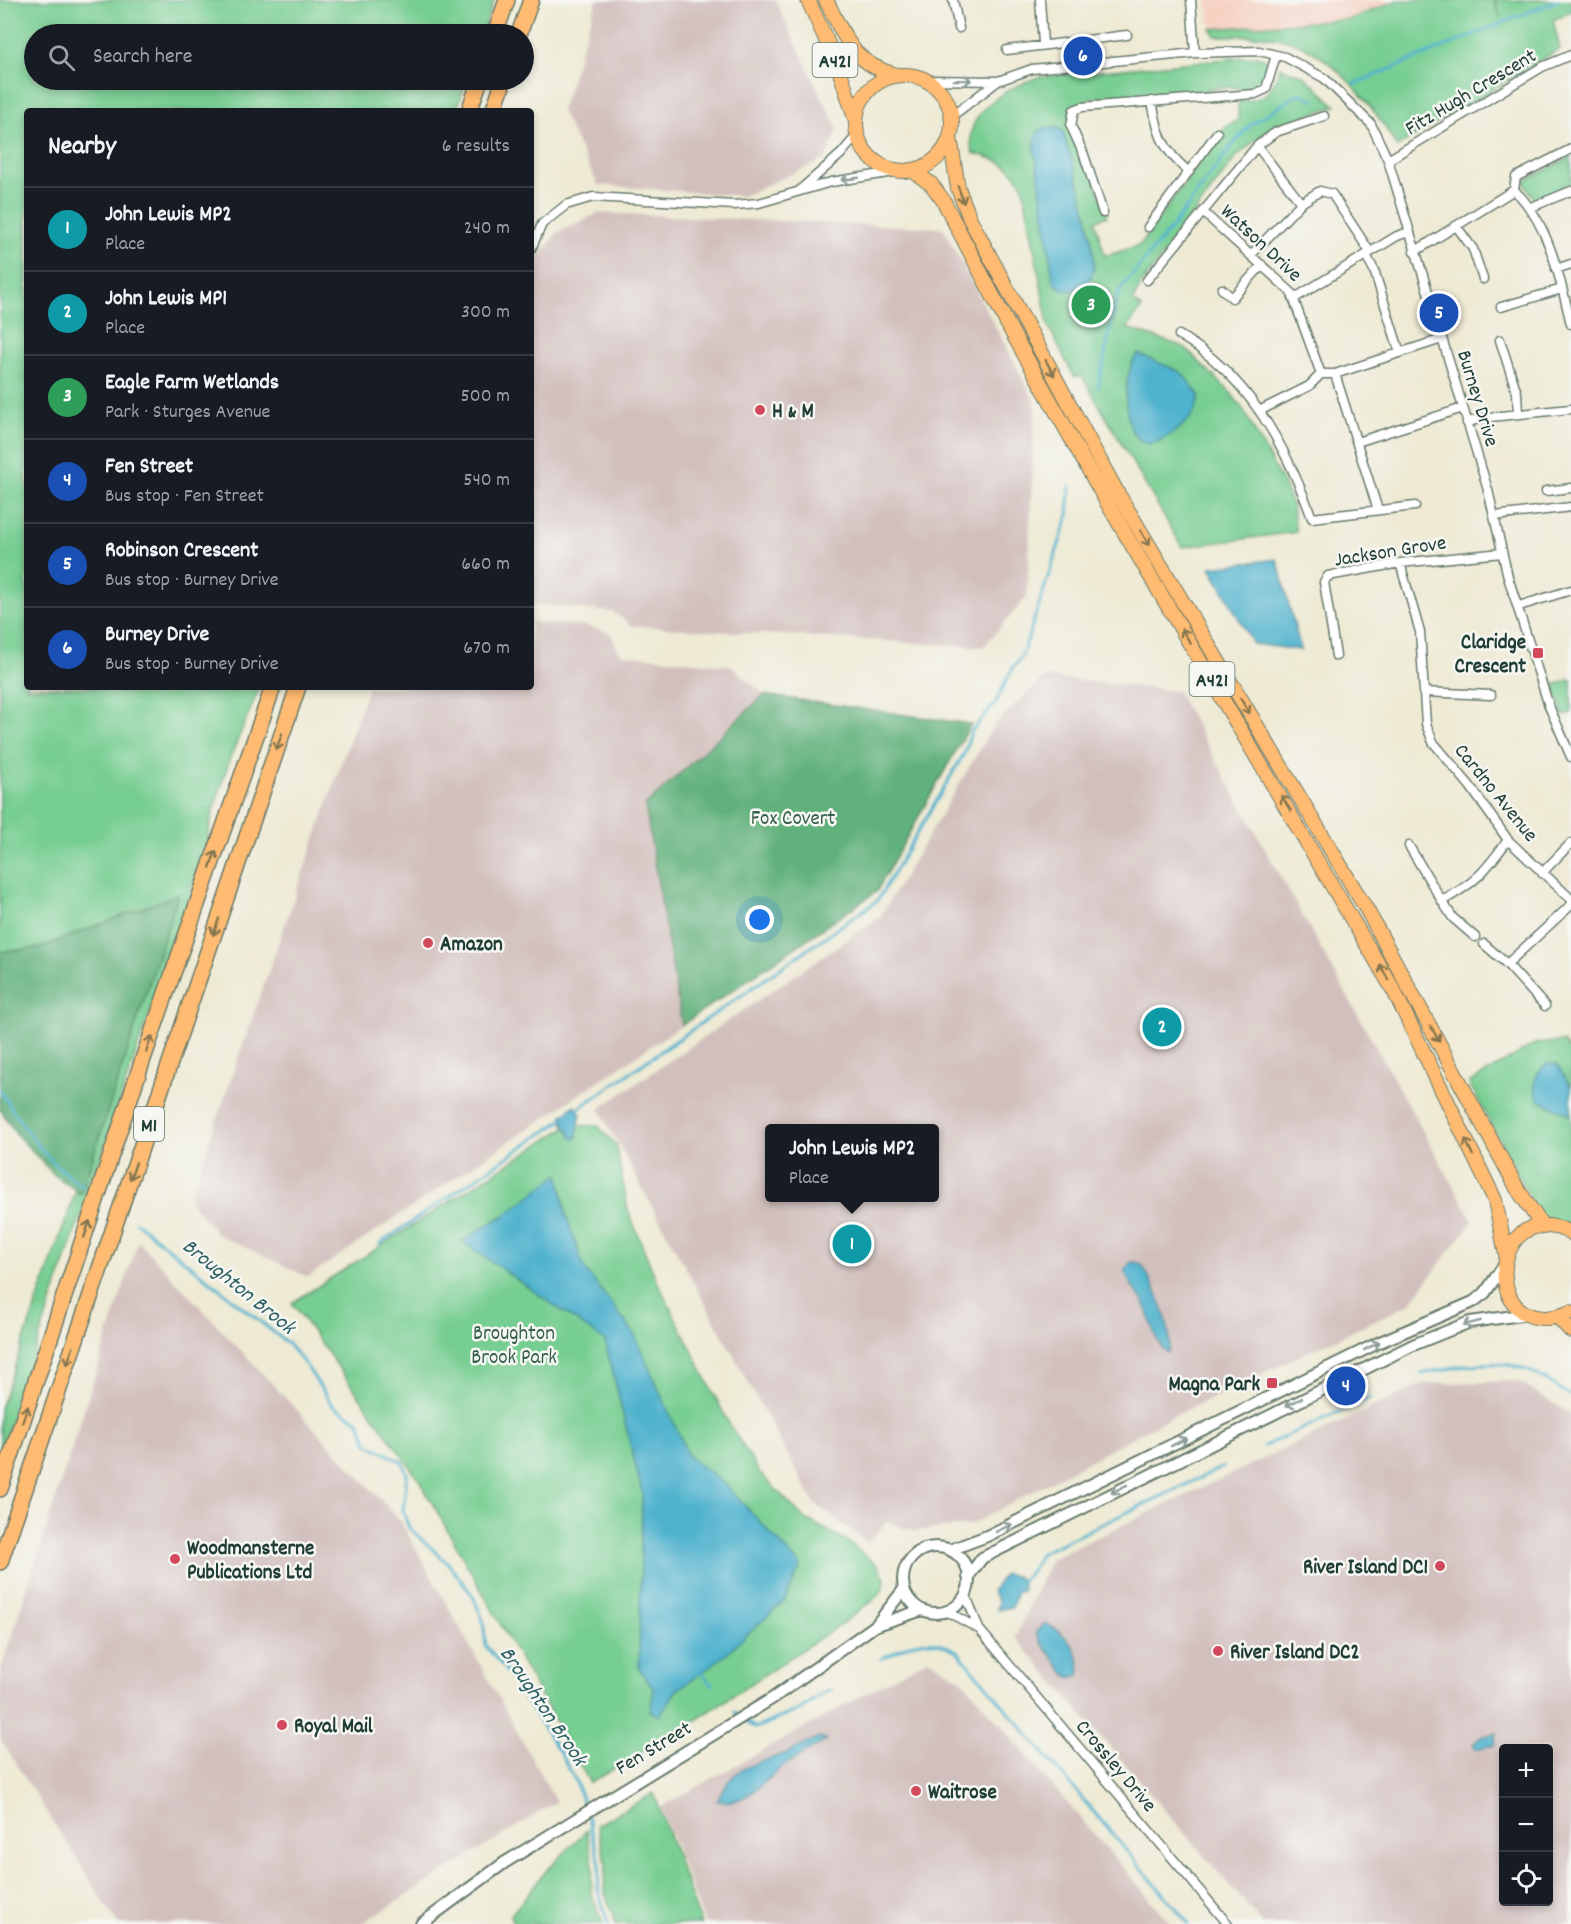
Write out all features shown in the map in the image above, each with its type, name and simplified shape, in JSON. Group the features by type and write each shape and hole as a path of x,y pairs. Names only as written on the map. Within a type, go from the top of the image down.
{"highway":[{"path":"499,24 507,0"},
{"path":"523,24 531,0"},
{"name":"A421","path":"808,0 838,66 857,128"},
{"name":"A421","path":"826,0 848,41 865,63 880,71 898,75"},
{"path":"898,75 913,75 927,80 939,89 948,102 952,116 950,137 936,159 907,170 886,167 873,159 864,148 857,128 863,98 872,87 884,79 898,75"},
{"path":"470,108 476,90"},
{"path":"495,108 501,90"},
{"name":"A421","path":"950,137 958,188 970,219 1029,330 1117,492 1367,910 1517,1188 1539,1223 1515,1240 1506,1254 1502,1268"},
{"name":"A421","path":"907,170 931,184 943,200 1008,325 1109,506 1352,915 1394,990 1494,1200 1506,1254"},
{"name":"M1","path":"0,1489 143,1059 272,690"},
{"name":"M1","path":"0,1562 297,690"},
{"path":"1539,1223 1571,1233"},
{"path":"1502,1268 1509,1296 1530,1314 1566,1321"}],"street":[{"path":"953,0 959,28"},
{"path":"1040,0 1043,44"},
{"path":"1191,0 1195,53"},
{"path":"1006,50 1127,35"},
{"name":"Burney Drive","path":"998,81 1032,69 1195,53 1259,51 1276,55 1324,78 1371,124 1388,160 1495,516 1502,553 1549,706 1571,757"},
{"path":"1103,213 1084,155 1071,126 1074,110 1082,107 1255,94 1266,89 1276,55"},
{"name":"Fitz Hugh Crescent","path":"1388,160 1542,67 1571,56"},
{"path":"927,80 998,81"},
{"path":"952,116 998,81"},
{"path":"1152,101 1158,134 1172,157 1189,172"},
{"path":"1147,280 1257,146 1276,132 1324,116"},
{"path":"799,191 841,154 857,128"},
{"path":"1148,227 1217,133"},
{"path":"1257,146 1302,203"},
{"path":"1571,149 1516,177 1514,190 1529,208 1541,230 1556,269 1571,324"},
{"path":"534,242 542,224 566,205 592,197 734,205 759,204 831,182 907,170"},
{"path":"1414,252 1514,190"},
{"path":"1251,255 1302,203 1320,191 1332,194 1368,254 1400,353"},
{"path":"1529,208 1571,191"},
{"name":"Watson Drive","path":"1204,213 1295,298"},
{"path":"1456,227 1473,249 1483,279"},
{"path":"1321,374 1295,298 1397,236 1409,232"},
{"path":"1556,269 1571,264"},
{"path":"1222,289 1232,298 1262,265"},
{"path":"1501,307 1562,289"},
{"path":"1179,335 1222,366 1259,411 1282,444 1312,518 1415,506"},
{"path":"1259,411 1309,386 1321,374 1335,374 1442,339"},
{"path":"1500,340 1517,393 1518,413"},
{"path":"1335,374 1378,510"},
{"path":"1357,442 1463,408"},
{"path":"1467,423 1480,418 1571,409"},
{"path":"1546,491 1571,488"},
{"path":"1495,516 1571,507"},
{"name":"Jackson Grove","path":"1336,656 1324,582 1328,576 1400,563 1502,553"},
{"name":"Cardno Avenue","path":"1400,563 1420,632 1426,724 1433,742 1470,786 1508,840 1571,899"},
{"path":"1519,606 1571,590"},
{"path":"1423,692 1491,695"},
{"path":"1442,901 1484,873 1508,840"},
{"path":"1542,873 1571,843"},
{"path":"1409,846 1453,918 1475,937"},
{"path":"1507,964 1571,905"},
{"path":"1484,944 1507,964 1545,1006"},
{"path":"950,1550 987,1536 1380,1342 1473,1302 1485,1293 1502,1268"},
{"path":"946,1611 960,1601 965,1593 968,1577 982,1558 1366,1366 1470,1322 1530,1314"},
{"path":"968,1577 959,1557 950,1550 933,1547 916,1553 906,1567 904,1589 908,1598 922,1610 946,1611 980,1629"},
{"name":"Fen Street","path":"876,1625 904,1589"},
{"path":"965,1593 980,1629"},
{"name":"Fen Street","path":"421,1924 504,1863 595,1805 742,1717 876,1625 922,1610"},
{"name":"Crossley Drive","path":"980,1629 1228,1924"}],"shaded area":[{"path":"597,0 775,0 838,130 825,159 743,196 598,185 561,111"},
{"path":"1207,0 1398,0 1350,19 1211,29"},
{"name":"H & M","path":"599,213 943,228 1035,402 1027,597 983,647 633,626 613,612 534,604 534,268 537,259 557,233"},
{"path":"534,622 587,626 610,633 621,654 732,666 764,695 645,806 682,1025 308,1277 217,1234 189,1199 367,690 534,690"},
{"path":"1045,677 1177,691 1473,1221 1409,1304 1159,1423 971,1525 914,1531 886,1522 868,1543 814,1503 599,1109 880,917 995,724"},
{"path":"138,1241 400,1520 556,1802 361,1924 118,1924 0,1739 0,1672"},
{"path":"1517,1381 1571,1414 1571,1924 1263,1924 1015,1637 1051,1559 1422,1384"},
{"path":"928,1659 962,1680 1171,1924 705,1924 661,1807"}],"green space":[{"path":"0,0 494,0 486,24 24,24 24,90 463,90 457,108 24,108 24,690 259,690 230,758 212,815 206,847 0,1453 0,1409 76,1190 81,1194 178,895 39,948 0,952"},
{"path":"1398,0 1493,0 1501,18 1495,0 1571,0 1571,12 1553,20 1560,49 1397,147 1379,118 1357,90 1318,55 1303,46 1282,39 1260,36 1215,36 1211,29 1350,19"},
{"path":"1257,56 1266,59 1270,66 1262,87 1251,91 1232,87 1193,93 1190,90 1125,100 1121,96 1088,99 1085,104 1070,107 1107,216 1095,221 1105,256 1140,245 1225,127 1238,120 1238,101 1255,99 1266,93 1271,88 1280,67 1304,76 1336,106 1273,126 1237,156 1142,283 1133,301 1142,308 1127,328 1184,347 1231,393 1244,411 1284,485 1292,505 1296,532 1182,547 1082,376 1074,377 1048,325 1023,187 1019,179 1002,164 973,153 971,138 973,125 989,104 1013,88 1039,77"},
{"path":"1571,154 1571,187 1565,186 1535,200 1525,185 1526,180 1567,159"},
{"path":"1571,679 1571,713 1563,716 1554,685"},
{"name":"Fox Covert","path":"764,695 971,724 876,892 682,1025 645,806"},
{"path":"178,894 81,1194 53,1174 17,1135 0,1109 0,952 39,948"},
{"path":"1564,1042 1571,1055 1571,1225 1542,1219 1469,1083 1536,1043"},
{"name":"Broughton Brook Park","path":"569,1125 598,1126 616,1145 628,1210 656,1279 728,1422 759,1472 804,1518 847,1541 878,1566 885,1578 879,1595 843,1623 687,1726 590,1783 418,1478 292,1303"},
{"path":"654,1793 701,1924 616,1924 604,1890 606,1864 597,1825"},
{"path":"587,1830 593,1866 591,1893 603,1924 513,1924 511,1915 544,1873"}],"water":[{"path":"1044,128 1058,128 1063,132 1090,229 1093,271 1090,279 1084,285 1070,291 1057,286 1053,279 1034,144 1038,132"},
{"path":"1138,354 1181,372 1199,395 1198,404 1189,419 1176,431 1152,444 1141,441 1134,433 1126,406 1128,375"},
{"path":"1277,559 1301,650 1253,644 1210,567"},
{"path":"1549,1063 1557,1065 1571,1087 1571,1115 1538,1100 1535,1088 1537,1074"},
{"path":"575,1105 581,1115 576,1139 571,1137 564,1125 563,1115"},
{"path":"559,1174 566,1214 584,1268 633,1332 689,1457 725,1484 801,1566 785,1600 724,1656 676,1691 660,1716 650,1711 654,1690 639,1668 642,1492 605,1341 462,1241 506,1214"},
{"path":"1131,1262 1140,1263 1157,1294 1169,1334 1167,1353 1156,1337 1143,1302 1127,1276 1125,1270"},
{"path":"1004,1574 1016,1576 1022,1580 1023,1591 1017,1592 1012,1607 997,1610 998,1601 992,1591"},
{"path":"1045,1623 1060,1632 1071,1643 1078,1657 1080,1675 1071,1678 1066,1675 1040,1641 1036,1632"},
{"path":"1497,1733 1494,1745 1476,1749 1473,1744 1481,1737"},
{"path":"819,1737 827,1740 782,1767 745,1797 737,1800 717,1801 730,1779 738,1772"}],"waterway":[{"path":"1354,84 1558,0"},
{"path":"1098,387 1117,296 1123,286 1173,226 1230,148 1250,125 1300,93 1314,100"},
{"path":"575,1111 877,901 965,752 971,732 996,702 1012,669 1022,656 1068,517 1070,486"},
{"name":"Broughton Brook","path":"0,1090 47,1156 84,1187"},
{"path":"379,1244 565,1118"},
{"name":"Broughton Brook","path":"136,1222 287,1343 305,1364 333,1406 359,1421 368,1444 402,1462 407,1474 403,1511 409,1528 448,1563 473,1596 483,1620 486,1646 507,1672 564,1759 576,1782 585,1809"},
{"path":"1421,1374 1469,1365 1506,1365 1532,1372 1571,1396"},
{"path":"1264,1446 1370,1398"},
{"path":"1022,1580 1032,1570 1041,1553 1223,1467"},
{"path":"881,1659 910,1645 926,1641 935,1642 957,1651 1189,1924"},
{"path":"701,1673 712,1685"},
{"path":"735,1712 755,1728 799,1710 830,1689"},
{"name":"Broughton Brook","path":"587,1815 600,1864 598,1889 608,1924"}],"place":[{"name":"Burney Drive","path":"1083,56"},
{"name":"Eagle Farm Wetlands","path":"1091,305"},
{"name":"Robinson Crescent","path":"1439,313"},
{"name":"H & M","path":"760,410"},
{"name":"Claridge Crescent","path":"1538,653"},
{"name":"Amazon","path":"428,943"},
{"name":"John Lewis MP1","path":"1162,1027"},
{"name":"John Lewis MP2","path":"852,1244"},
{"name":"Magna Park","path":"1272,1383"},
{"name":"Fen Street","path":"1346,1386"},
{"name":"Woodmansterne Publications Ltd","path":"175,1559"},
{"name":"River Island DC1","path":"1440,1566"},
{"name":"River Island DC2","path":"1218,1651"},
{"name":"Royal Mail","path":"282,1725"},
{"name":"Waitrose","path":"916,1791"}]}
